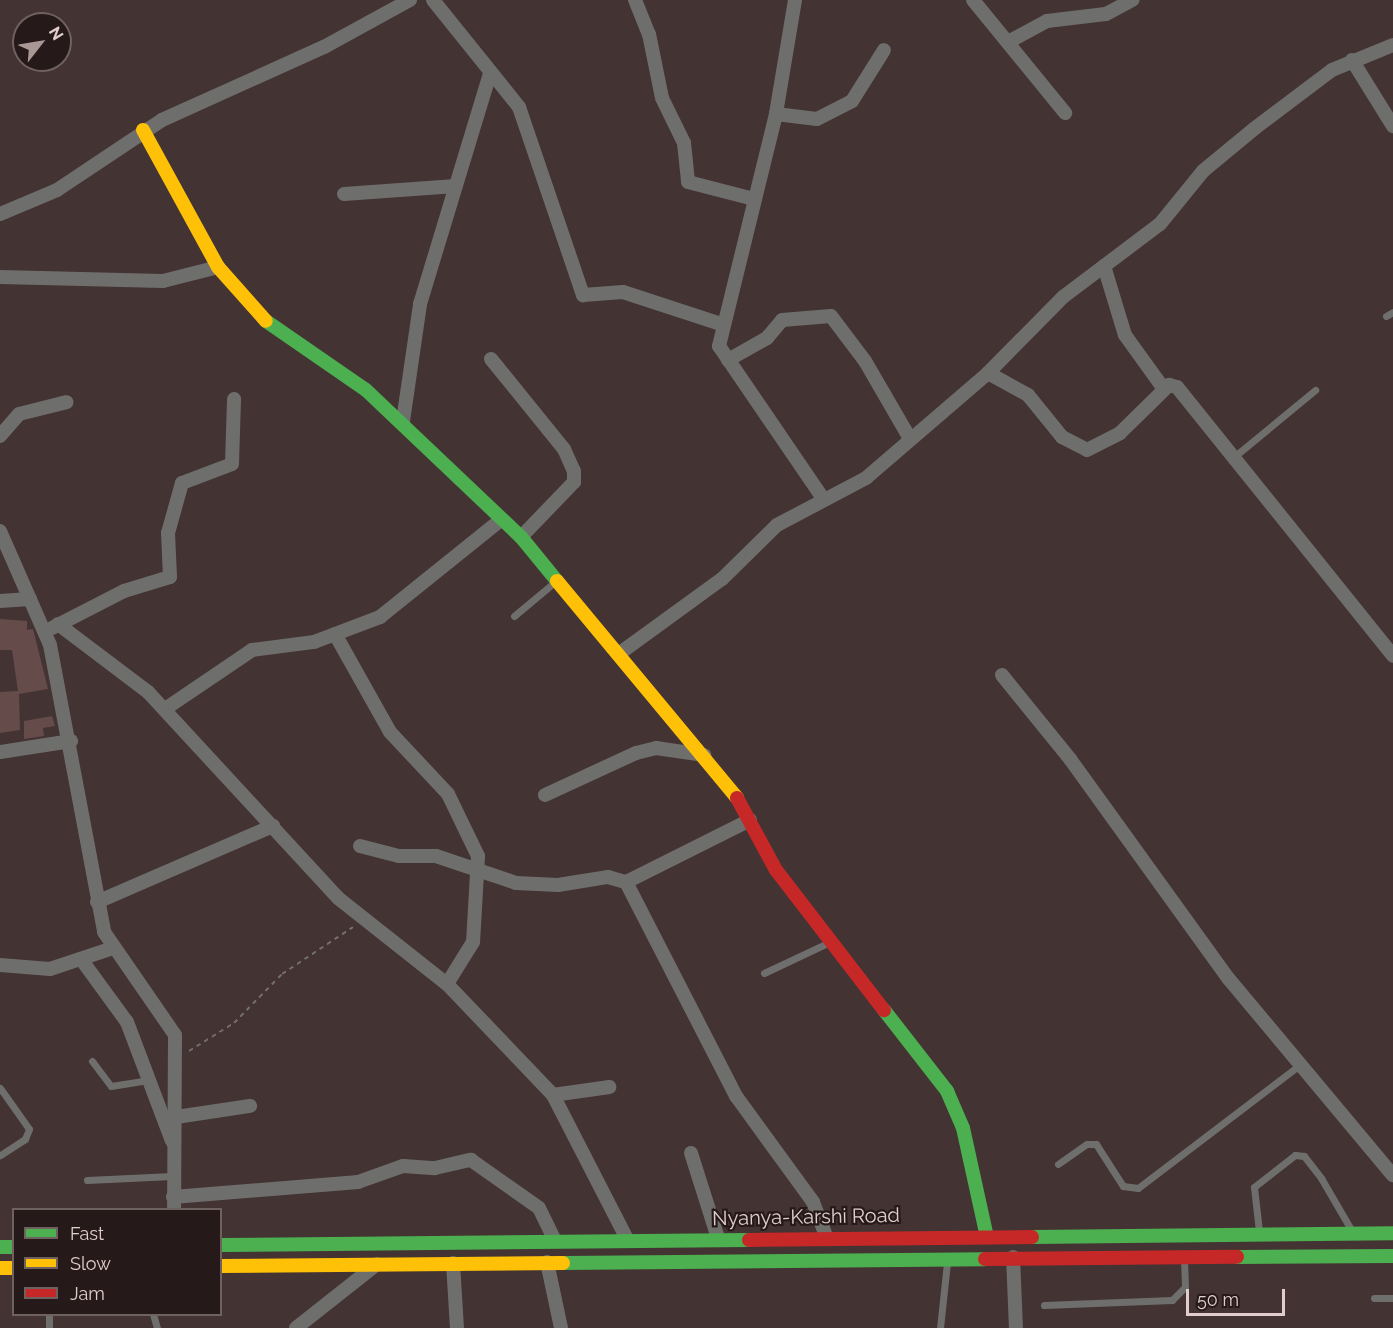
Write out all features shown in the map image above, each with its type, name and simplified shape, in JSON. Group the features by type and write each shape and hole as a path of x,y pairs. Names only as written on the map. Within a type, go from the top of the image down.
{"main road":[{"path":"143,130 218,267 261,318 403,421 521,537 559,578 620,653 684,740 704,755 750,820 776,870 948,1091 963,1128 986,1233"},
{"name":"Nyanya-Karshi Road","path":"222,1245 986,1233 1393,1233"},
{"path":"1166,1257 1167,1234"},
{"name":"Nyanya-Karshi Road","path":"222,1266 952,1257 1393,1256"}],"street":[{"path":"0,214 57,190 143,130 324,47 410,0"},
{"path":"433,0 519,107 583,296 623,292 721,324"},
{"path":"635,0 649,34 663,98 684,143 688,182 754,199"},
{"path":"795,0 776,114 721,324 719,346 822,497"},
{"path":"973,0 1065,113"},
{"path":"1008,42 1047,21 1106,14 1132,0"},
{"path":"620,653 722,579 777,525 822,497 866,478 909,437 988,373 1063,297 1172,213 1203,171 1352,60 1393,45"},
{"path":"776,114 817,119 844,105 859,94 884,50"},
{"path":"1352,60 1393,126"},
{"path":"403,421 420,304 490,73"},
{"path":"344,194 456,186"},
{"path":"1104,266 1125,335 1164,389"},
{"path":"0,277 163,281 218,267"},
{"path":"728,360 767,338 782,320 831,316 865,361 909,437"},
{"path":"491,359 564,449 574,471 574,482 521,537"},
{"path":"988,373 1028,395 1062,437 1087,450 1120,433 1164,389 1177,387 1235,456 1393,656"},
{"path":"45,631 124,591 170,577 168,534 182,483 232,464 234,399"},
{"path":"0,436 18,414 67,402"},
{"path":"165,708 244,653 335,634 394,608 502,519"},
{"path":"0,531 45,631 71,741 97,902 113,948 167,1016 178,1058 176,1117 172,1142 173,1203 358,1182 403,1166 435,1168 471,1160 539,1208 555,1241"},
{"path":"0,601 30,599"},
{"path":"58,624 165,708 331,891 447,984 554,1095 627,1239"},
{"path":"335,634 390,732 448,794 480,870 469,953 447,984"},
{"path":"1002,675 1298,1066 1393,1175"},
{"path":"0,752 71,741"},
{"path":"545,795 636,753 656,748 704,755"},
{"path":"360,846 399,856 436,856 516,883 558,885 608,877 626,882 750,820"},
{"path":"97,902 273,826"},
{"path":"626,882 736,1096 813,1202 826,1236"},
{"path":"0,965 50,969 113,948"},
{"path":"81,960 127,1022 172,1142"},
{"path":"554,1095 609,1087"},
{"path":"176,1117 250,1106"},
{"path":"691,1154 718,1238"},
{"path":"1013,1257 1017,1328"},
{"path":"547,1262 561,1328"},
{"path":"296,1328 379,1263"},
{"path":"453,1263 457,1328"}],"lane":[{"path":"1235,456 1315,390"},
{"path":"514,616 559,578"},
{"path":"764,973 832,941"},
{"path":"92,1061 111,1086 150,1080"},
{"path":"1058,1164 1087,1144 1096,1144 1123,1186 1138,1188 1298,1066"},
{"path":"0,1088 29,1129 25,1139 0,1155"},
{"path":"1260,1234 1254,1187 1295,1155 1304,1156 1321,1178 1354,1233"},
{"path":"87,1180 172,1176"},
{"path":"940,1328 943,1274 952,1257"},
{"path":"1044,1305 1172,1300 1185,1287 1184,1257"},
{"path":"1374,1299 1393,1298"}],"path":[{"path":"178,1058 234,1023 282,974 365,918"}],"building":[{"path":"0,619 27,621 27,630 33,629 48,689 19,694 20,730 0,733 0,692 18,691 12,650 0,650"},
{"path":"52,716 55,726 43,728 44,736 24,739 24,721"}],"traffic: fast":[{"path":"266,321 366,390 521,537 557,581"},
{"path":"884,1010 947,1091 963,1128 986,1233"},
{"path":"1032,1237 1393,1233"},
{"path":"222,1245 749,1240"},
{"path":"0,1247 12,1247"},
{"path":"1237,1257 1393,1256"},
{"path":"563,1263 985,1259"}],"traffic: slow":[{"path":"143,130 218,267 266,321"},
{"path":"557,581 737,798"},
{"path":"222,1266 563,1263"},
{"path":"0,1268 12,1268"}],"traffic: jam":[{"path":"737,798 776,870 884,1010"},
{"path":"749,1240 1032,1237"},
{"path":"985,1259 1237,1257"}]}
